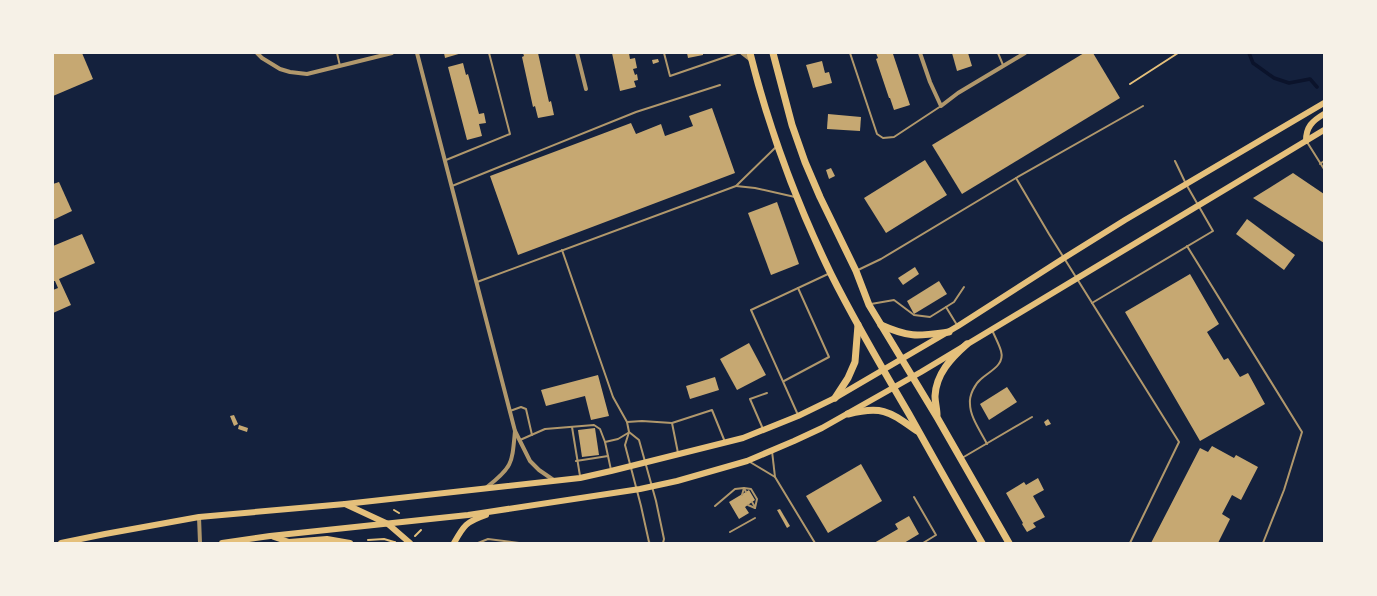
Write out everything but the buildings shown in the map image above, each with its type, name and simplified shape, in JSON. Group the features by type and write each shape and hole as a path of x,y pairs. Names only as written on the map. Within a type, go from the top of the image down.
{"main road":[{"path":"750,53 778,145 798,198 830,273 893,388 982,543"},
{"path":"773,53 792,125 805,162 822,203 856,271 869,305 938,419 1009,543"},
{"path":"61,543 199,517 345,504 580,478 726,443 764,430 798,416 835,398 902,360 949,332 1064,258 1324,103"},
{"path":"1306,141 1306,133 1309,125 1324,114"},
{"path":"222,543 270,536 388,524 500,510 637,490 748,461 822,428 848,414 1077,279 1324,130"},
{"path":"881,324 898,332 912,335 924,336 949,332"},
{"path":"835,398 848,378 855,362 858,325"},
{"path":"938,419 935,398 936,384 954,355 967,344"},
{"path":"848,414 863,410 886,412 899,418 919,433"},
{"path":"345,504 388,524 410,543"},
{"path":"454,543 460,531 470,521 500,510"},
{"path":"270,536 289,542 327,539 350,543"}],"street":[{"path":"257,53 280,70 307,74 392,53"},
{"path":"417,53 515,431 530,461 539,470 555,481"},
{"path":"577,53 586,89"},
{"path":"742,53 752,61"},
{"path":"920,53 930,82 941,106 958,93 1025,53"},
{"path":"486,488 501,476 508,468 514,454 515,431"},
{"path":"199,517 200,543"}],"lane":[{"path":"337,53 340,66"},
{"path":"444,160 510,134 489,53"},
{"path":"664,53 670,76 737,53"},
{"path":"850,53 877,134 883,138 894,137 941,106"},
{"path":"998,53 1003,66"},
{"path":"451,186 636,112 720,85"},
{"path":"856,271 894,251 1016,178 1143,106"},
{"path":"1306,141 1324,169"},
{"path":"476,283 736,186 778,145"},
{"path":"1092,303 1213,231 1186,184 1175,161"},
{"path":"1320,164 1324,161"},
{"path":"1016,178 1179,442 1130,543"},
{"path":"736,186 755,188 798,198"},
{"path":"1187,246 1302,432 1284,490 1263,543"},
{"path":"562,250 614,397 627,422 629,432 625,445 650,543"},
{"path":"798,416 751,310 830,273"},
{"path":"869,305 894,300 914,315 930,317 954,302 964,287"},
{"path":"783,381 829,357 798,288"},
{"path":"946,307 958,326"},
{"path":"987,444 972,414 970,404 971,395 975,386 980,379 997,367 1000,362 1002,352 992,329"},
{"path":"764,430 750,399 767,393"},
{"path":"510,411 521,407 526,409 532,435"},
{"path":"627,422 642,421 672,423 712,410 726,443"},
{"path":"960,459 1032,417"},
{"path":"672,423 679,454"},
{"path":"520,440 545,429 594,425 600,429 605,442 611,471"},
{"path":"572,427 580,478"},
{"path":"605,442 618,439 629,432"},
{"path":"629,432 639,440 652,487 664,539 663,543"},
{"path":"772,451 775,478 815,543"},
{"path":"576,460 608,456"},
{"path":"748,461 775,478"},
{"path":"744,488 746,492"},
{"path":"742,495 744,488"},
{"path":"715,506 735,489 744,488 751,489 757,499 756,508"},
{"path":"914,497 936,535 923,543"},
{"path":"752,502 756,508"},
{"path":"748,505 756,508"},
{"path":"730,532 755,518"},
{"path":"478,543 488,539 519,543"}],"path":[{"path":"1130,84 1178,53"},
{"path":"394,510 401,515"},
{"path":"415,536 421,530"},
{"path":"368,540 384,539 394,542 396,541"}],"waterway":[{"path":"1249,53 1253,63 1274,78 1289,83 1310,79 1317,87"}]}
